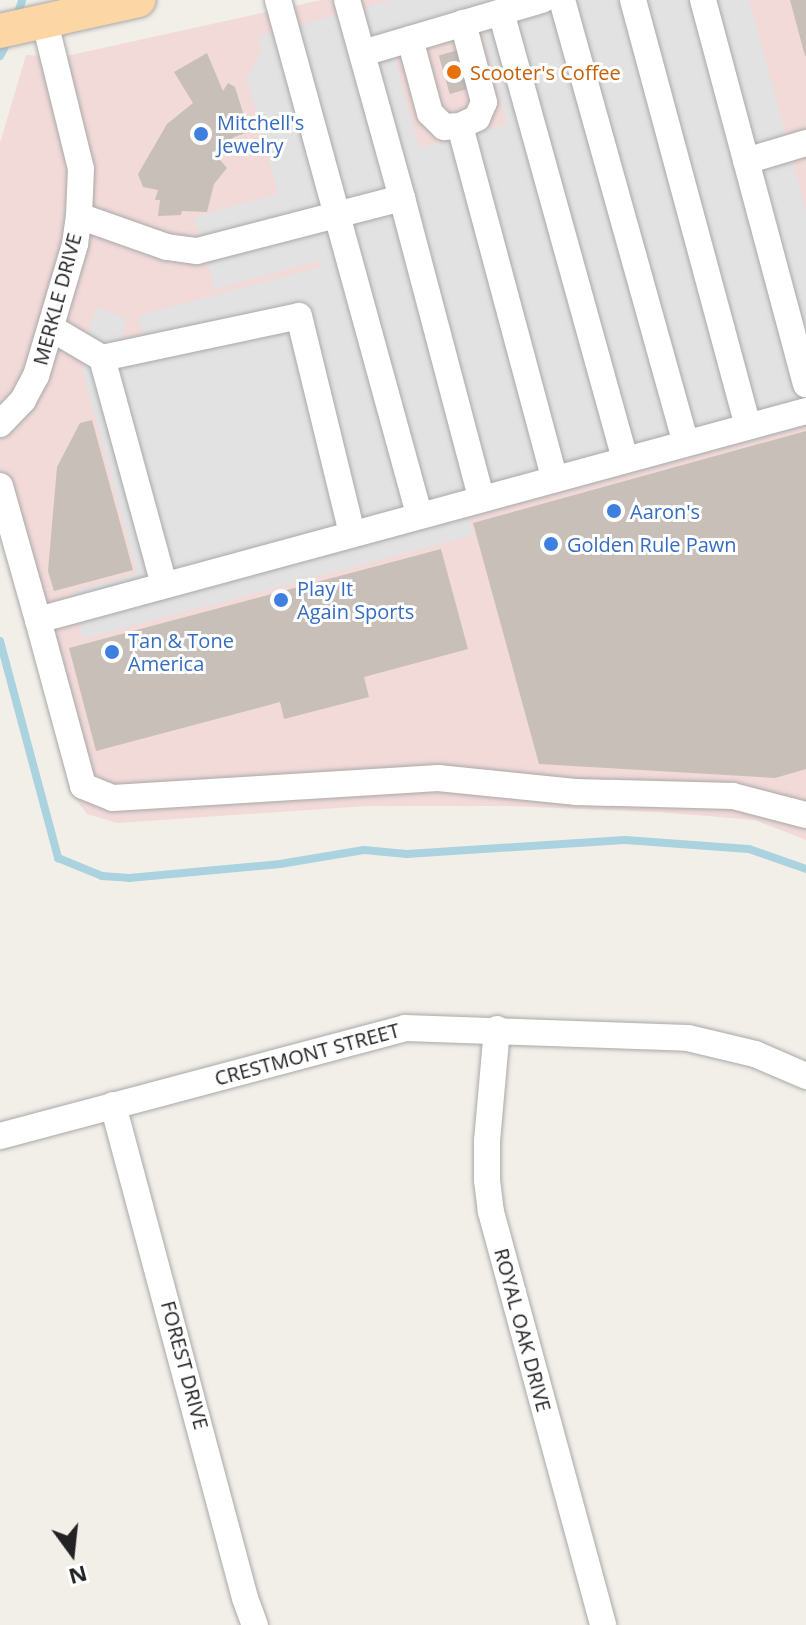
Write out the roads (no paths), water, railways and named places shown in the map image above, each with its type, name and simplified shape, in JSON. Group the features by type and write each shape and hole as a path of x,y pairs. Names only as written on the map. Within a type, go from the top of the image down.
{"main road":[{"path":"26,26 139,0"}],"street":[{"path":"278,0 419,514"},
{"path":"347,0 481,497"},
{"path":"363,53 542,0"},
{"path":"562,0 686,443"},
{"path":"633,0 748,426"},
{"path":"703,0 806,384"},
{"path":"501,12 625,459"},
{"path":"410,39 430,113 444,127 460,126 477,118 484,102 463,23"},
{"name":"MERKLE DRIVE","path":"0,424 23,400 36,376 75,244 79,216 81,169 26,26"},
{"path":"460,126 554,477"},
{"path":"746,161 806,143"},
{"path":"79,216 167,247 197,251 402,198"},
{"path":"51,328 102,358 299,316 352,533"},
{"path":"102,358 164,585"},
{"path":"38,620 554,477 806,411"},
{"path":"0,486 83,786 113,798 438,778 577,792 733,796 806,815"},
{"name":"CRESTMONT STREET","path":"0,1136 405,1028 688,1038 755,1054 806,1076"},
{"name":"ROYAL OAK DRIVE","path":"497,1029 487,1141 491,1212 603,1625"},
{"name":"FOREST DRIVE","path":"113,1105 245,1598 255,1625"}],"waterway":[{"path":"16,19 22,0"},
{"path":"0,56 9,39"},
{"path":"0,641 58,858 102,876 129,878 280,864 364,850 407,854 625,840 749,849 806,869"}],"place":[{"name":"Scooter's Coffee","path":"454,72"},
{"name":"Mitchell's Jewelry","path":"201,134"},
{"name":"Aaron's","path":"614,511"},
{"name":"Golden Rule Pawn","path":"551,544"},
{"name":"Play It Again Sports","path":"281,600"},
{"name":"Tan & Tone America","path":"112,652"}]}
